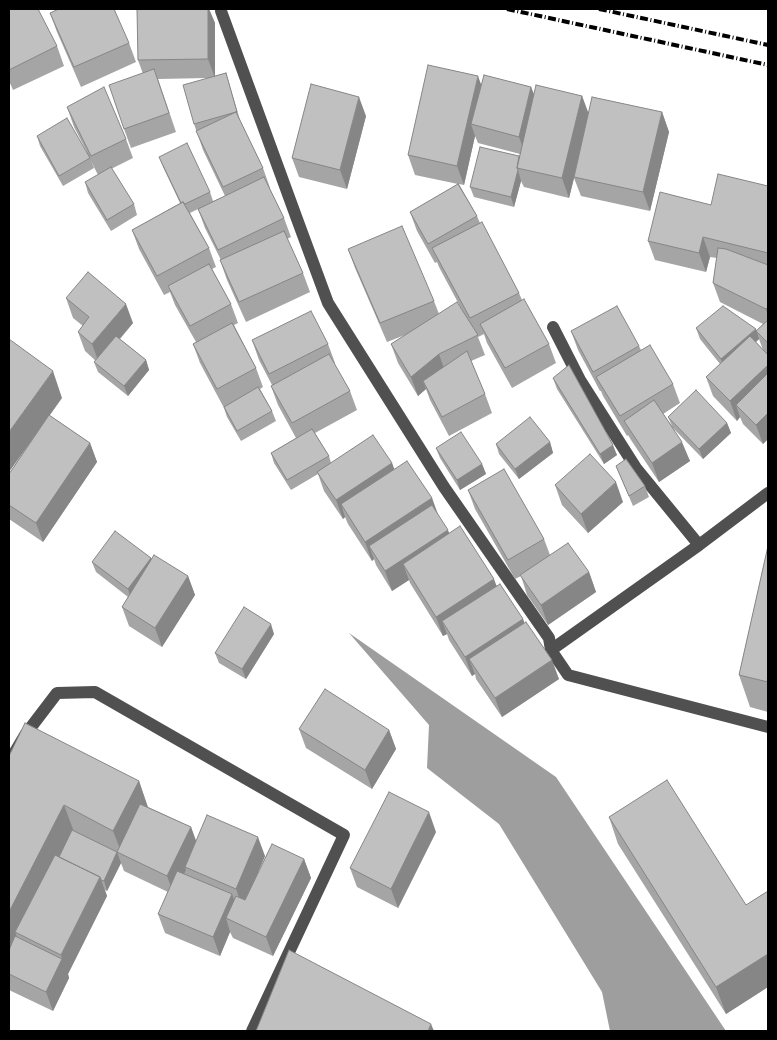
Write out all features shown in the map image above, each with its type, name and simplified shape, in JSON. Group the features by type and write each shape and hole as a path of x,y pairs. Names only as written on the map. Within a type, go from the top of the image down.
{"street":[{"path":"221,11 328,303 444,487 549,638 551,650 568,675 768,727"},
{"path":"553,327 580,380 636,468 699,546"},
{"path":"551,650 699,546 768,493"},
{"path":"9,762 25,735 57,693 95,692 344,834 252,1031"}],"shaded area":[{"path":"349,633 556,777 726,1031 610,1031 602,992 499,824 427,768 429,725"}],"building":[{"path":"9,9 38,9 57,46 9,70"},
{"path":"59,9 114,9 129,43 74,67 50,13"},
{"path":"137,9 208,9 208,59 138,60"},
{"path":"428,65 478,76 457,166 408,155"},
{"path":"154,69 169,113 124,129 109,85"},
{"path":"226,73 237,112 194,124 183,85"},
{"path":"484,75 531,87 519,137 471,124"},
{"path":"311,84 359,97 340,170 292,158"},
{"path":"536,85 582,96 562,178 517,168"},
{"path":"104,87 126,139 91,156 67,107"},
{"path":"592,97 662,112 643,192 574,177"},
{"path":"236,112 263,168 223,187 196,131"},
{"path":"67,118 90,158 59,176 37,136"},
{"path":"187,143 210,192 185,204 181,203 159,157"},
{"path":"480,147 519,156 518,170 511,197 470,187"},
{"path":"111,167 134,204 107,220 85,182"},
{"path":"718,174 768,186 768,253 703,237 699,253 648,241 660,192 711,205"},
{"path":"264,177 284,218 218,250 198,209"},
{"path":"458,184 477,216 428,244 410,212"},
{"path":"183,202 209,248 157,276 132,230"},
{"path":"482,222 519,293 470,318 432,248"},
{"path":"402,226 434,301 380,323 348,249"},
{"path":"284,231 303,273 239,302 220,260"},
{"path":"718,248 726,249 768,265 768,307 766,309 713,283"},
{"path":"209,264 231,304 190,326 168,286"},
{"path":"88,272 126,304 92,344 78,332 89,317 66,298"},
{"path":"524,299 549,344 505,368 480,324"},
{"path":"457,302 478,335 439,354 411,377 391,344"},
{"path":"617,306 639,346 593,372 571,331"},
{"path":"723,306 756,329 721,359 696,328"},
{"path":"311,311 328,344 269,374 252,340"},
{"path":"768,320 768,343 756,331"},
{"path":"232,323 256,368 217,389 193,344"},
{"path":"116,336 146,360 124,386 94,362"},
{"path":"750,336 768,355 768,365 730,401 706,377"},
{"path":"9,339 53,371 9,432"},
{"path":"650,345 673,384 620,416 596,377"},
{"path":"467,351 485,394 442,417 423,381"},
{"path":"329,354 350,391 292,423 271,386"},
{"path":"569,365 613,445 600,454 553,378"},
{"path":"768,373 768,413 756,425 736,405"},
{"path":"258,387 272,411 237,431 224,407"},
{"path":"696,390 727,423 699,449 668,417"},
{"path":"654,400 682,442 652,463 624,421"},
{"path":"49,415 90,443 36,523 9,505 9,474"},
{"path":"530,417 550,442 515,469 496,444"},
{"path":"312,429 329,456 287,480 271,453"},
{"path":"461,432 482,464 457,480 436,448"},
{"path":"373,435 392,463 336,500 317,472"},
{"path":"590,454 616,482 581,514 555,485"},
{"path":"626,459 645,486 629,496 616,466"},
{"path":"407,461 432,498 365,542 341,504"},
{"path":"504,469 544,539 508,560 468,490"},
{"path":"432,505 448,530 385,571 369,546"},
{"path":"460,526 494,579 436,617 403,564"},
{"path":"115,531 151,558 128,589 92,562"},
{"path":"568,543 589,572 541,605 520,575"},
{"path":"768,546 768,682 739,675"},
{"path":"154,555 188,576 155,628 122,607"},
{"path":"500,584 523,619 465,657 442,621"},
{"path":"244,607 271,624 242,669 215,653"},
{"path":"526,622 552,660 495,698 469,659"},
{"path":"325,689 389,730 365,770 299,729"},
{"path":"25,723 139,781 113,831 64,805 9,912 9,756"},
{"path":"667,780 746,905 768,891 768,954 716,987 609,817"},
{"path":"389,792 429,812 391,889 350,868"},
{"path":"140,804 191,827 167,876 117,852"},
{"path":"207,815 258,837 236,889 185,867"},
{"path":"72,830 117,852 104,881 100,877 59,857"},
{"path":"272,844 304,859 266,937 226,918 236,896 245,900"},
{"path":"55,855 100,877 61,955 15,932"},
{"path":"177,871 232,894 213,937 158,914"},
{"path":"15,936 62,959 46,992 9,974 9,950"},
{"path":"289,950 431,1024 428,1031 256,1031"}],"railway":[{"path":"507,9 768,65"},
{"path":"599,9 768,45"}]}
